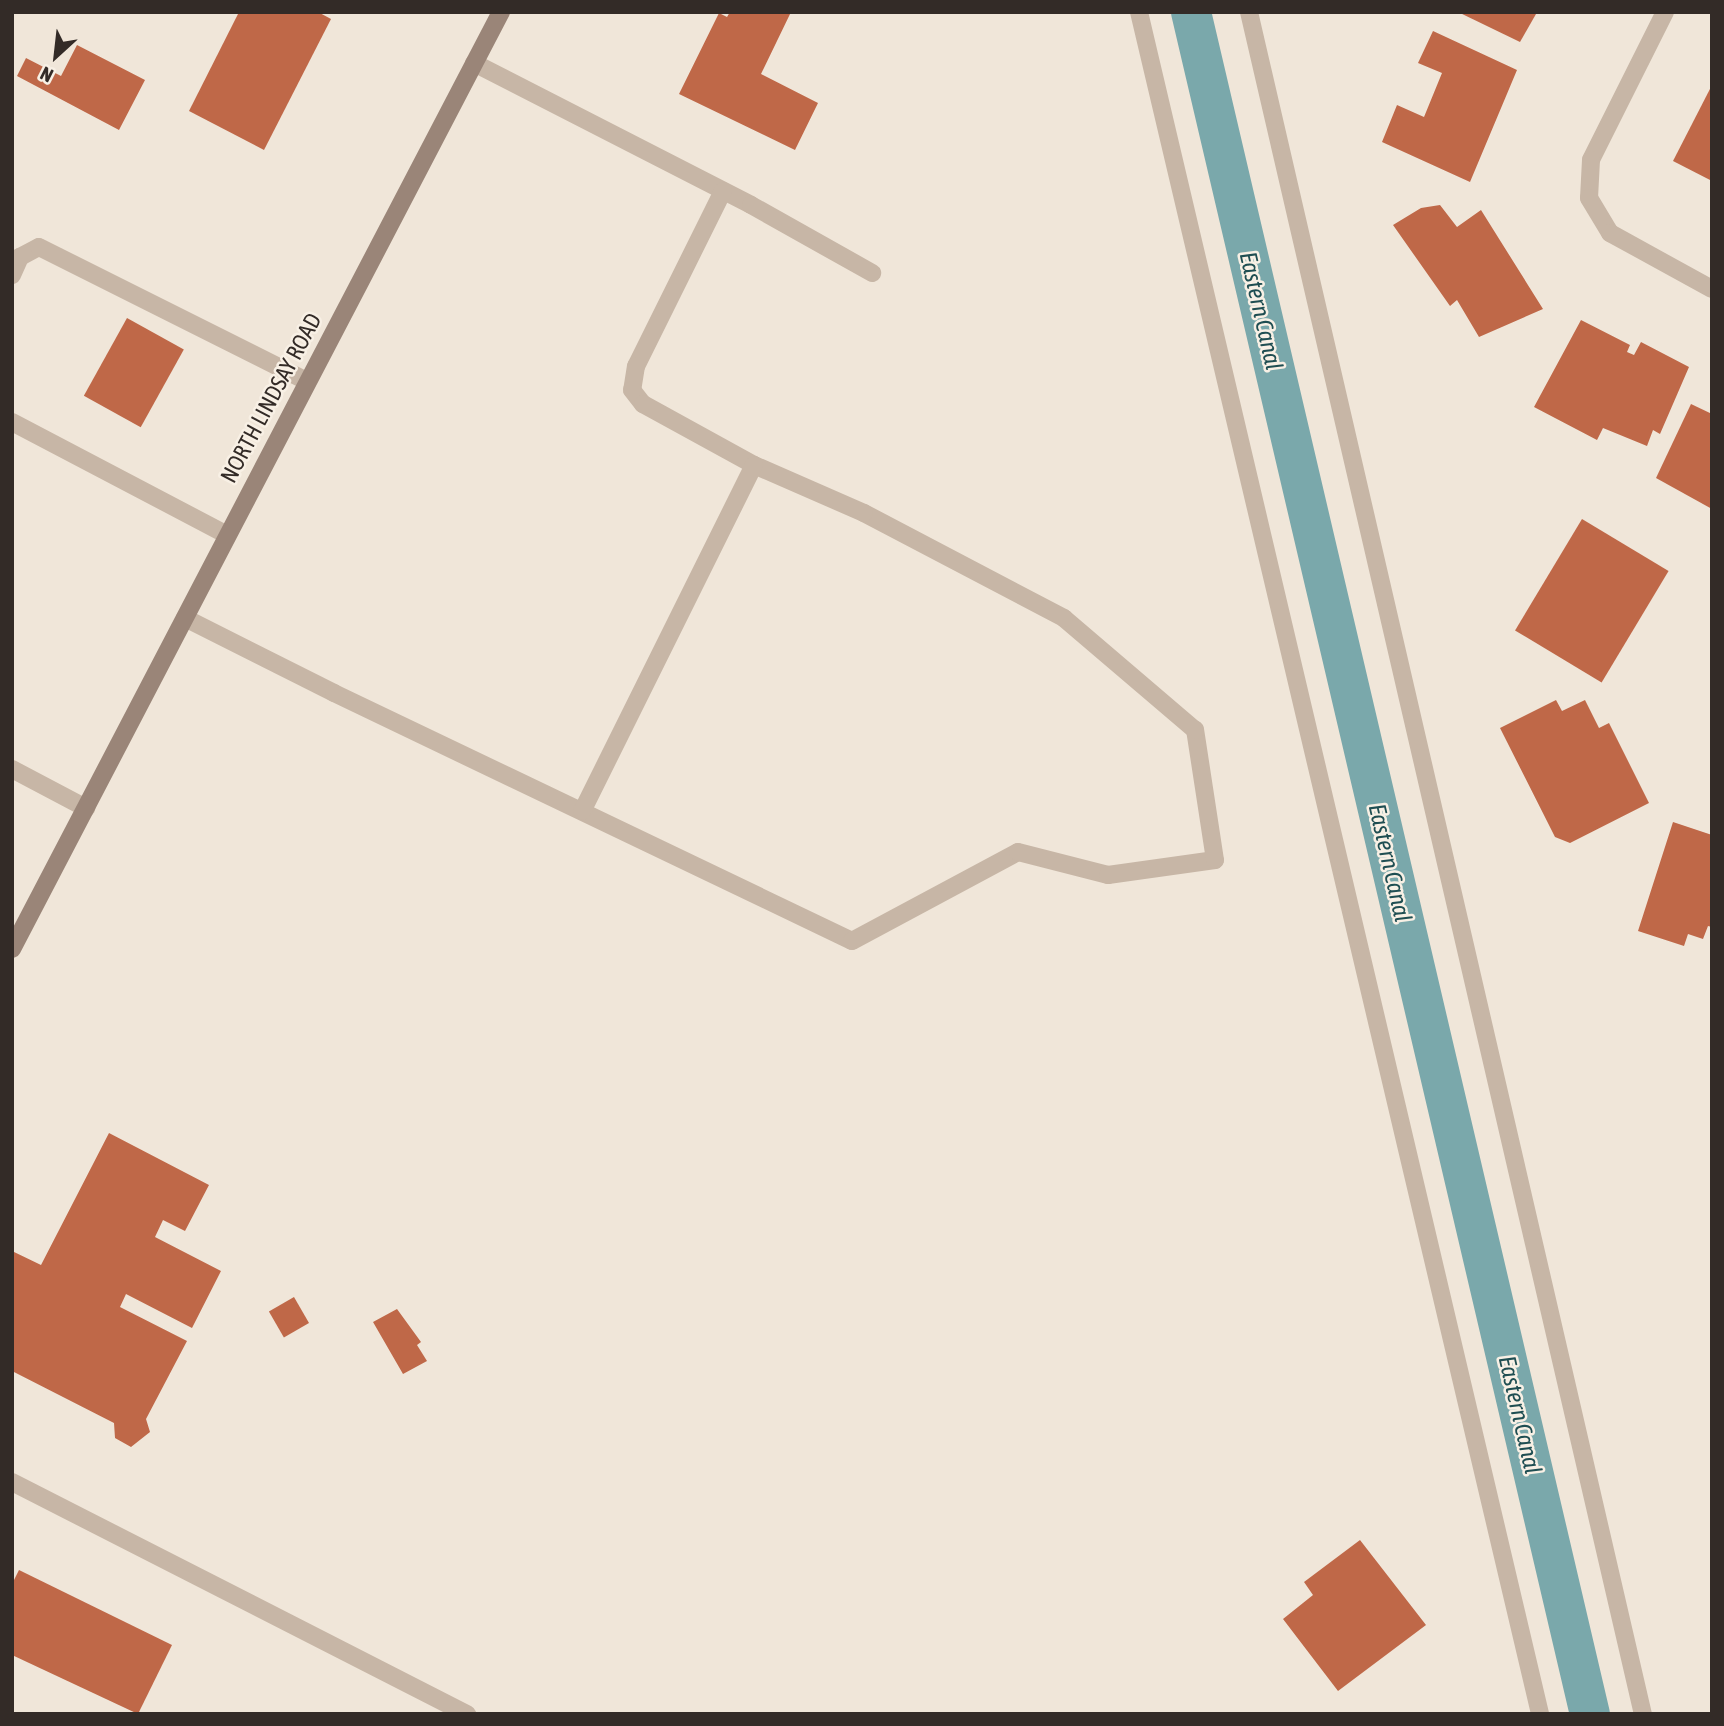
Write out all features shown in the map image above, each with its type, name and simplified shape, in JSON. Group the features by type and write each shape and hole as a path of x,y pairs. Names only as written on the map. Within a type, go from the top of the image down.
{"main road":[{"name":"NORTH LINDSAY ROAD","path":"12,949 501,12"}],"street":[{"path":"1139,12 1540,1714"},
{"path":"1249,12 1643,1714"},
{"path":"1665,12 1591,160 1590,198 1610,233 1712,289"},
{"path":"474,63 723,191 872,273"},
{"path":"185,618 852,941 1018,852 1108,874 1215,860 1195,730 1063,618 864,513 754,465 643,404 632,390 636,366 723,191"},
{"path":"12,275 20,257 39,247 307,382"},
{"path":"12,422 227,535"},
{"path":"582,811 754,465"},
{"path":"12,769 86,808"},
{"path":"12,1482 467,1714"}],"building":[{"path":"239,12 318,12 331,19 264,150 189,111"},
{"path":"730,12 791,12 761,74 818,103 795,150 679,94 719,13 727,17"},
{"path":"1458,12 1532,12 1536,14 1520,42"},
{"path":"1433,31 1517,70 1470,182 1382,142 1397,105 1424,117 1442,73 1418,63"},
{"path":"77,45 145,80 119,130 17,76 26,58 61,76"},
{"path":"1712,85 1712,181 1673,161"},
{"path":"1440,205 1457,227 1481,210 1543,309 1479,337 1457,300 1450,306 1393,225 1421,208"},
{"path":"127,318 184,350 141,427 84,396"},
{"path":"1581,320 1630,345 1627,352 1634,355 1641,342 1689,367 1660,434 1653,430 1647,446 1603,428 1597,440 1534,407"},
{"path":"1691,404 1712,414 1712,509 1656,478"},
{"path":"1582,519 1669,571 1602,682 1515,630"},
{"path":"1556,700 1562,711 1585,700 1599,728 1609,723 1649,803 1570,843 1555,837 1500,728"},
{"path":"1673,822 1712,835 1712,927 1708,926 1703,939 1688,934 1684,946 1638,931"},
{"path":"109,1133 209,1185 185,1231 163,1220 155,1237 221,1271 192,1328 126,1294 120,1307 187,1341 146,1419 150,1432 131,1447 115,1438 114,1423 12,1371 12,1251 41,1265"},
{"path":"294,1297 309,1323 284,1337 269,1312"},
{"path":"397,1309 421,1342 417,1345 427,1361 403,1374 373,1322"},
{"path":"1360,1540 1426,1625 1338,1691 1283,1619 1313,1595 1304,1582"},
{"path":"19,1570 172,1645 138,1714 12,1655 12,1584"}],"waterway":[{"name":"Eastern Canal","path":"1191,12 1590,1714"}]}
